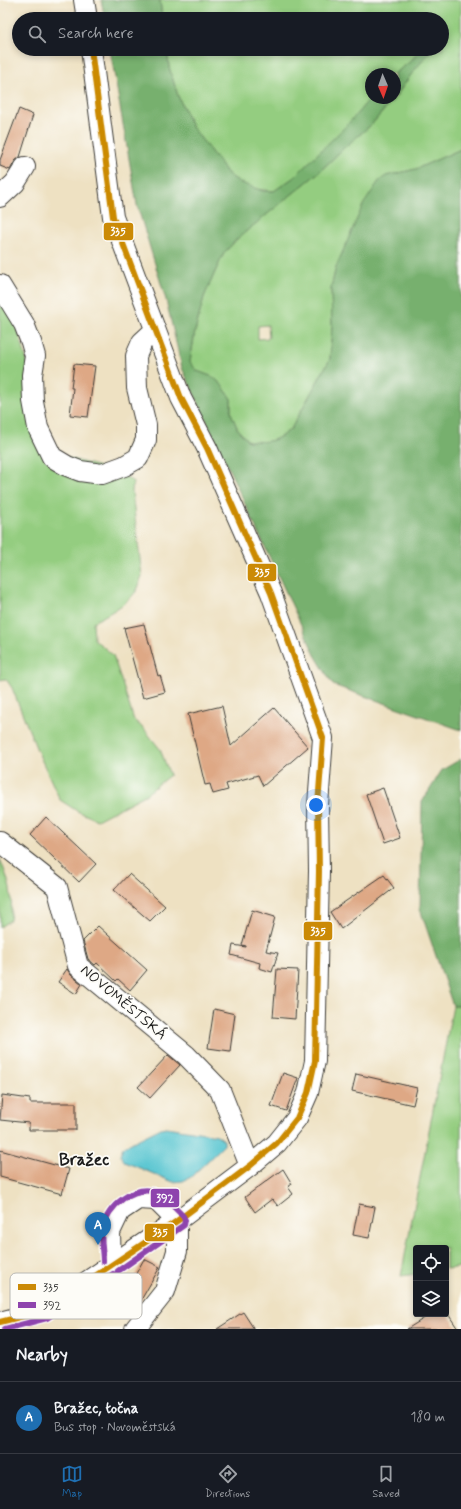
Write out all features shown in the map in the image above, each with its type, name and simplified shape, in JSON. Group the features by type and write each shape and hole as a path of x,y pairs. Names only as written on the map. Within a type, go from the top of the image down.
{"street":[{"path":"84,0 86,12"},
{"path":"92,56 113,217 154,330 181,398 207,448 271,593 323,738 318,805 319,871 315,1061 308,1093 297,1118 277,1144 177,1220 101,1273"},
{"path":"0,197 15,183 25,166"},
{"path":"0,285 24,324 35,356 32,375 33,401 38,428 52,457 66,466 80,471 102,474 124,466 138,458 146,440 146,425 137,388 136,356 142,342 154,330"},
{"name":"NOVOMĚSTSKÁ","path":"0,842 57,887 78,966 186,1055 220,1090 250,1166"},
{"path":"111,1266 110,1232 120,1211 138,1199 156,1200 177,1220 177,1250 165,1291 135,1329"},
{"path":"0,1322 12,1319"}],"green space":[{"path":"101,0 160,0 161,12 104,12"},
{"path":"160,0 461,0 461,149 416,169 386,176 347,244 336,267 331,288 332,326 330,359 291,429 280,437 271,441 248,441 238,430 231,413 231,399 222,385 213,377 197,371 190,362 195,332 204,297 224,253 238,238 318,173 371,125 390,104 401,104 401,89 426,56 449,56 449,12 161,12","holes":["268,325 269,338 258,339 258,326"]},
{"path":"111,56 168,56 169,67 178,96 192,127 229,175 241,183 263,191 274,191 293,178 349,123 365,104 389,104 371,125 318,173 238,238 224,253 204,297 195,331 190,362 197,371 213,377 222,385 231,399 231,413 238,430 248,441 271,441 280,437 291,429 330,359 332,326 331,288 336,267 363,205 379,181 386,176 416,169 461,149 461,730 333,685 315,655 182,368 166,300 137,205"},
{"path":"168,56 415,56 401,69 365,68 365,104 350,123 311,162 293,178 274,191 254,189 229,175 192,127 178,96 169,67"},
{"path":"415,56 426,56 401,89 401,69"},
{"path":"0,296 15,321 55,454 121,473 133,482 132,492 142,576 138,588 130,598 112,612 93,622 94,639 113,655 134,720 144,729 160,749 170,775 145,795 97,820 77,811 60,800 37,750 12,688 6,679 0,680"},
{"path":"461,759 461,1006 453,1006 420,909 422,802 442,770"},
{"path":"0,859 10,888 11,911 10,920 0,927"},
{"path":"453,1006 461,1006 461,1267 449,1269 449,1245 413,1245 413,1274 401,1276"}],"water":[{"path":"166,1127 217,1135 224,1140 224,1145 191,1177 183,1181 173,1182 125,1162 120,1155 123,1147 161,1128"}],"building":[{"path":"19,109 33,115 20,157 15,161 10,170 0,166 0,160"},
{"path":"74,364 95,366 88,417 70,415"},
{"path":"144,624 158,676 160,675 165,692 143,698 124,628"},
{"path":"222,706 231,746 274,708 308,747 263,786 258,775 226,784 228,790 213,794 210,784 205,785 188,714"},
{"path":"383,788 400,838 383,844 366,794"},
{"path":"46,817 96,864 79,882 30,835"},
{"path":"129,874 165,906 150,921 114,890"},
{"path":"384,875 394,888 341,929 330,912"},
{"path":"252,910 275,917 266,951 278,953 272,972 259,968 260,963 231,955 233,945 246,947 242,945"},
{"path":"98,926 147,970 130,990 118,979 116,981 97,963 95,965 88,959 83,941"},
{"path":"67,969 71,975 82,984 76,994 58,982"},
{"path":"277,969 298,970 295,1019 273,1017"},
{"path":"214,1009 235,1014 230,1051 208,1048"},
{"path":"168,1055 180,1065 150,1098 138,1087"},
{"path":"283,1073 298,1078 286,1111 271,1106"},
{"path":"356,1074 417,1088 413,1105 352,1091"},
{"path":"2,1095 30,1099 30,1103 76,1103 76,1130 29,1130 29,1123 0,1120"},
{"path":"0,1150 69,1169 62,1194 0,1177"},
{"path":"283,1169 292,1184 288,1187 293,1194 278,1206 272,1199 255,1212 245,1197"},
{"path":"359,1204 375,1207 369,1238 353,1235"},
{"path":"144,1259 160,1267 142,1298 142,1273 136,1273"},
{"path":"243,1312 254,1329 217,1329"},
{"path":"449,1316 458,1329 407,1329 426,1317 449,1317"}],"transit line":[{"name":"335","path":"92,56 113,217 181,398 207,448 271,593 323,738 318,805 319,871 315,1061 308,1093 297,1118 277,1143 250,1166 177,1221 100,1273"},
{"name":"392","path":"103,1261 101,1234 105,1221 110,1212 124,1198 132,1194 141,1191 160,1193 183,1216 185,1220 184,1225 118,1271"},
{"name":"335","path":"0,1322 12,1319"},
{"name":"392","path":"5,1329 43,1319"}],"place":[{"name":"Bražec, točna","path":"98,1245"}],"district":[{"name":"Bražec","path":"84,1159"}]}
